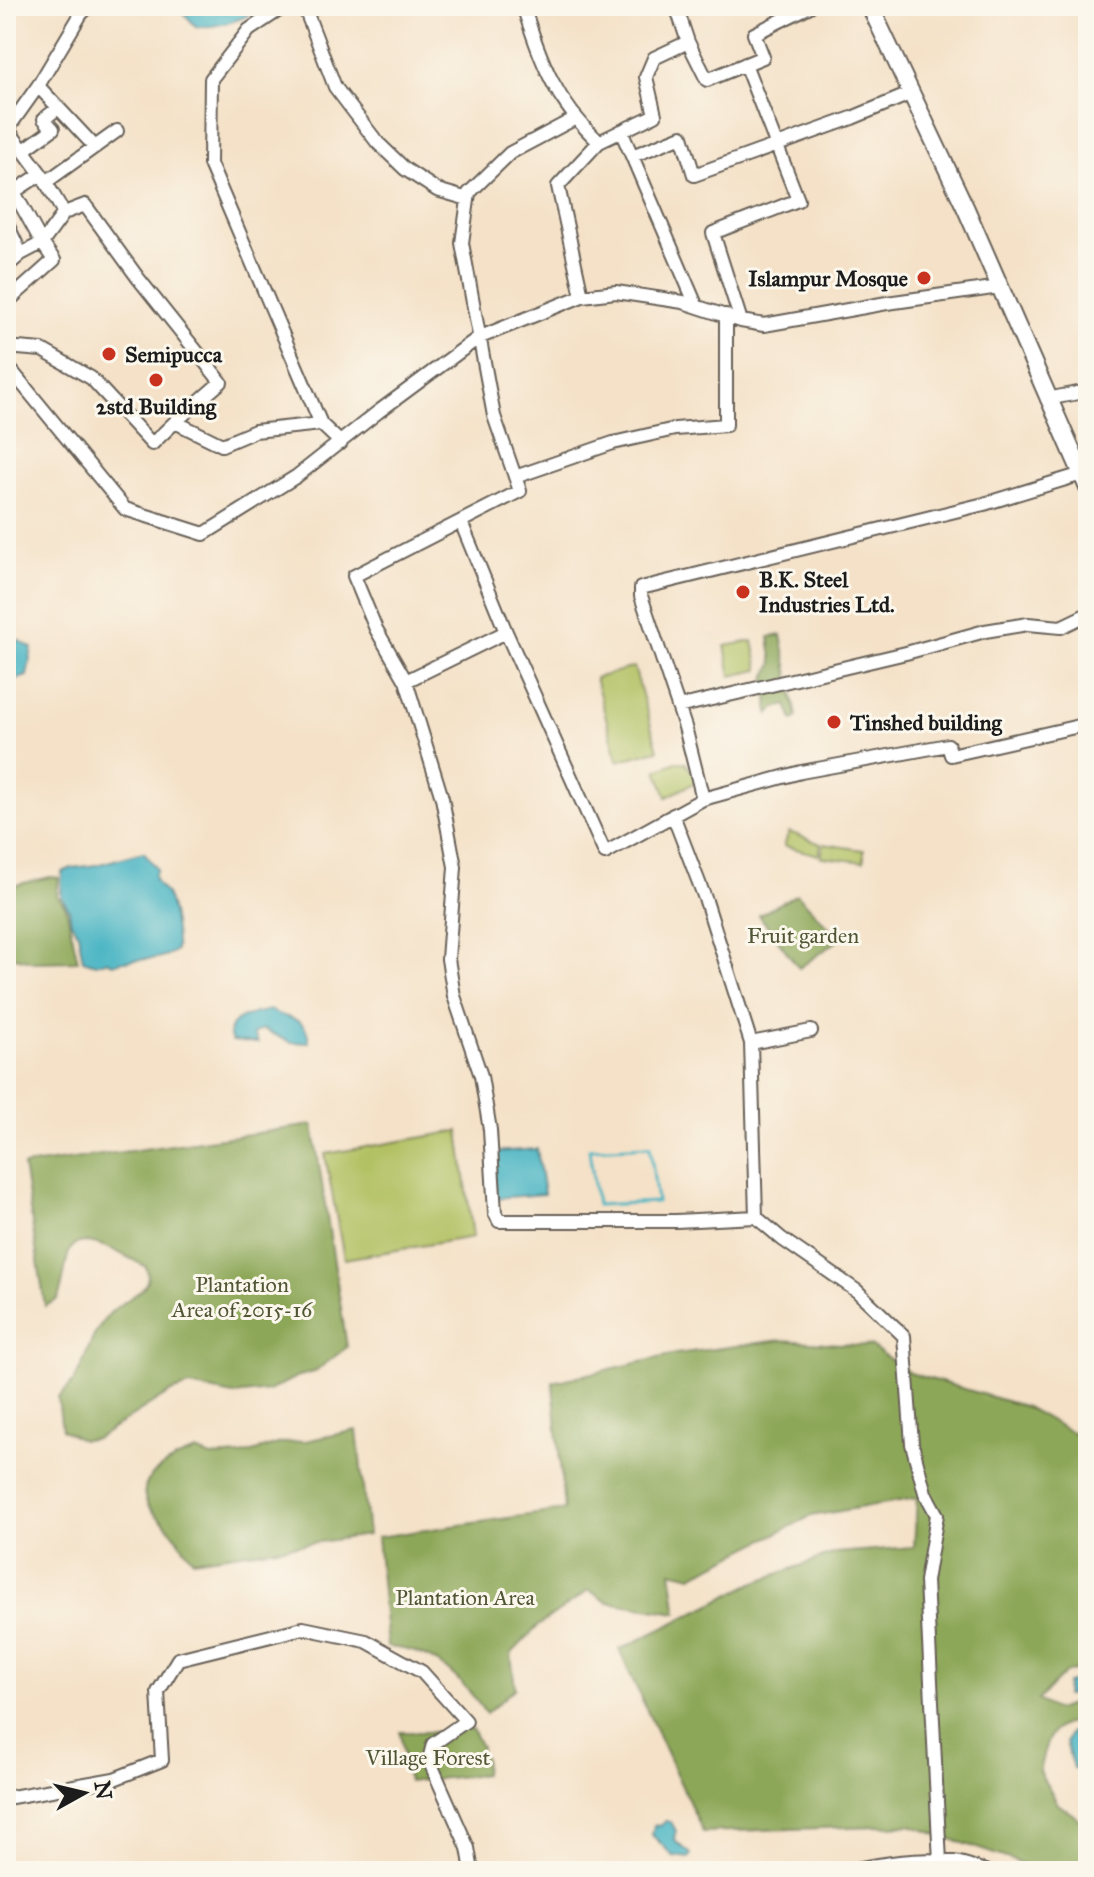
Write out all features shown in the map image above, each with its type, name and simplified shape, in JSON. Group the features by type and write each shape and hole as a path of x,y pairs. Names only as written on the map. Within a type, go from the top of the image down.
{"street":[{"path":"64,213 44,178 7,129 89,6"},
{"path":"285,6 249,30 211,79 210,164 321,424 341,443"},
{"path":"304,6 335,87 377,142 405,169 437,190 468,199"},
{"path":"523,6 545,70 574,119 599,142"},
{"path":"676,6 688,42 707,80 763,57 754,34 810,6"},
{"path":"703,799 641,588 1085,481 1000,287 870,6"},
{"path":"582,296 558,186 599,142 655,115 646,77 654,58 688,42"},
{"path":"741,321 713,233 798,200 745,64"},
{"path":"38,86 95,147"},
{"path":"632,156 682,136 694,175 777,147 912,93"},
{"path":"24,150 53,129 44,119 58,108"},
{"path":"574,119 510,153 469,193 468,199 462,243 478,338 494,416 520,491 354,576 376,629 406,681 442,798 455,867 448,959 454,996 481,1076 490,1130 495,1213 499,1221 676,1221 756,1217 857,1291 904,1336 912,1444 925,1493 937,1515 926,1581 940,1862"},
{"path":"6,303 54,260 10,194 44,178 117,131"},
{"path":"621,131 696,305"},
{"path":"6,267 21,254 42,243 64,213 85,205 138,278 221,382 152,444 91,378 42,350 6,347"},
{"path":"6,222 21,254"},
{"path":"6,364 125,509 204,534 297,476 478,338 582,296 616,292 696,305 741,321 764,325 1000,287"},
{"path":"515,477 613,443 675,429 726,425 726,315"},
{"path":"1047,399 1088,391"},
{"path":"175,422 222,445 255,431 321,424"},
{"path":"461,522 506,632 605,853 703,799 801,772 948,745 951,755 1088,724"},
{"path":"678,707 985,631 1028,624 1061,627 1088,614"},
{"path":"406,681 506,632"},
{"path":"673,815 706,901 751,1043 756,1217"},
{"path":"751,1043 811,1031"},
{"path":"6,1798 114,1779 162,1760 158,1692 178,1659 303,1628 366,1641 422,1672 466,1721 433,1744 429,1760 468,1848 472,1871"},
{"path":"846,1871 883,1864 940,1862 955,1862 985,1871"}],"green space":[{"path":"781,635 797,717 793,721 787,705 775,708 769,714 765,679 773,664 769,637"},
{"path":"753,641 759,670 731,676 725,646"},
{"path":"634,667 658,750 618,761 595,678"},
{"path":"676,762 685,762 698,781 667,797 657,770"},
{"path":"789,832 821,844 819,855 784,846"},
{"path":"824,844 864,850 864,862 821,857"},
{"path":"50,877 59,878 57,895 66,907 78,961 34,962 11,956 7,948 6,887"},
{"name":"Fruit garden","path":"797,894 840,939 799,968 759,915"},
{"name":"Plantation Area of 2015-16","path":"313,1125 347,1347 314,1372 269,1391 234,1395 190,1386 171,1392 96,1439 82,1440 62,1430 58,1398 75,1379 104,1320 143,1288 148,1275 146,1267 119,1252 85,1242 76,1244 68,1255 57,1300 45,1306 23,1166"},
{"path":"459,1131 473,1237 344,1259 325,1154"},
{"name":"Plantation Area","path":"781,1340 871,1346 910,1373 1026,1407 1088,1442 1088,1665 1065,1673 1038,1700 1056,1710 1088,1699 1088,1721 1057,1728 1048,1741 1039,1772 1058,1804 1088,1825 1088,1871 1044,1871 910,1825 703,1832 619,1650 753,1583 835,1553 914,1547 917,1498 811,1516 692,1576 671,1571 677,1613 607,1602 589,1590 538,1626 511,1654 515,1688 486,1714 445,1668 419,1654 387,1647 377,1537 564,1510 553,1382 676,1354"},
{"path":"357,1430 368,1535 193,1560 148,1505 146,1485 151,1477 168,1463 188,1454 197,1451 211,1457 242,1455 281,1443"},
{"name":"Village Forest","path":"472,1729 481,1747 480,1754 485,1758 484,1774 408,1782 400,1732"}],"water":[{"path":"178,6 267,6 233,21 196,27"},
{"path":"6,633 32,648 27,676 6,683"},
{"path":"144,852 157,869 154,877 170,904 176,950 161,957 113,964 83,960 78,933 61,896 62,872"},
{"path":"270,1010 300,1022 309,1042 292,1043 263,1029 253,1034 258,1043 232,1041 230,1033 235,1022 248,1015"},
{"path":"537,1149 544,1194 496,1198 494,1152"},
{"path":"1088,1678 1088,1692 1066,1696 1067,1683"},
{"path":"1088,1725 1088,1790 1084,1790 1082,1769 1073,1768 1066,1742 1070,1733"},
{"path":"671,1822 676,1831 675,1841 691,1854 689,1858 673,1856 652,1835 654,1825 660,1826"}],"waterway":[{"path":"650,1146 657,1202 597,1205 589,1149 650,1146"}],"place":[{"name":"Islampur Mosque","path":"924,278"},
{"name":"Semipucca","path":"109,354"},
{"name":"2std Building","path":"156,380"},
{"name":"B.K. Steel Industries Ltd.","path":"743,592"},
{"name":"Tinshed building","path":"834,722"}]}
